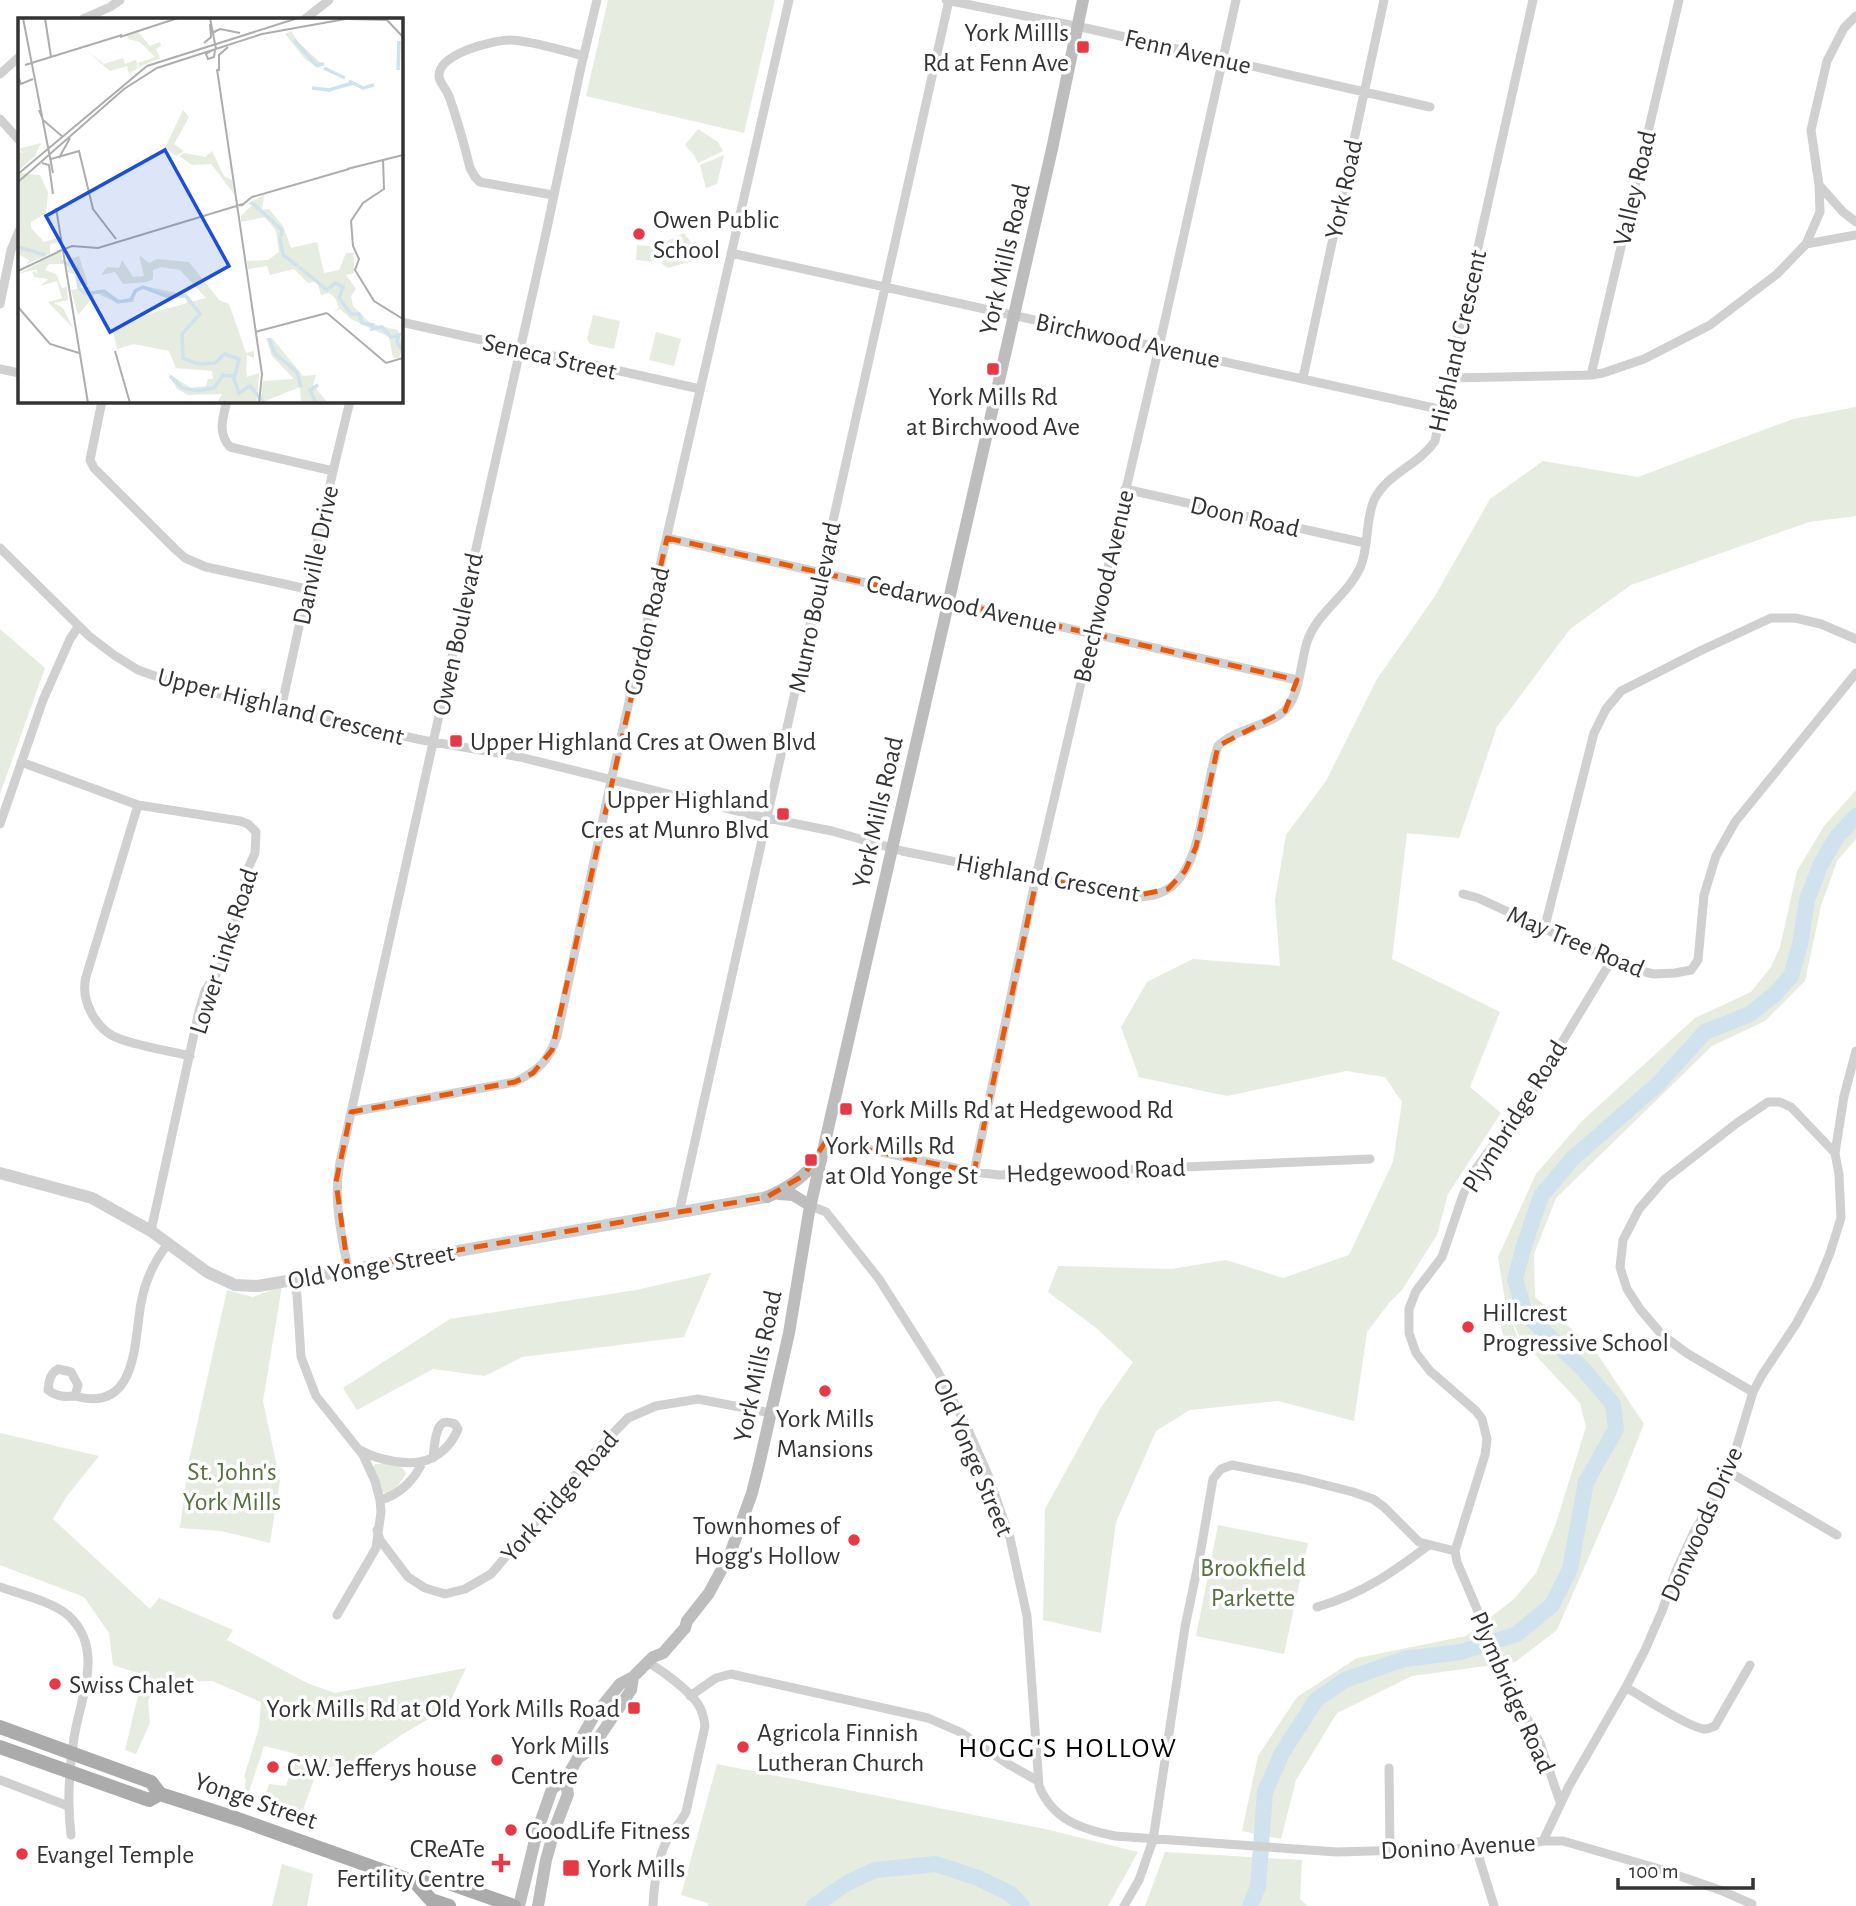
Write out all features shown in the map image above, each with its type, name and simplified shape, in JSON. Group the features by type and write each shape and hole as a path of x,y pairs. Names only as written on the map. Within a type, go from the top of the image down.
{"main road":[{"name":"York Mills Road","path":"517,1906 542,1815 552,1789 565,1779 578,1758 591,1749 631,1690 633,1677 650,1660 663,1653 685,1628 687,1620 709,1593 730,1554 752,1493 789,1333 821,1156 1052,149 1083,0"},
{"path":"767,1197 788,1188 821,1156"},
{"path":"767,1197 783,1193 793,1195 810,1209"},
{"name":"Yonge Street","path":"0,1727 151,1782 160,1794 415,1882 440,1880 517,1906"},
{"name":"Yonge Street","path":"0,1747 149,1800 160,1794"},
{"name":"York Mills Road","path":"538,1906 546,1860 568,1794 565,1779"},
{"name":"Yonge Street","path":"415,1882 431,1900 449,1906"}],"street":[{"path":"85,18 110,8 120,0"},
{"path":"306,18 329,0"},
{"name":"Owen Boulevard","path":"348,1269 336,1206 336,1182 597,0"},
{"name":"Gordon Road","path":"351,1112 515,1082 533,1073 546,1061 557,1036 611,781 789,0"},
{"name":"Fenn Avenue","path":"948,0 1430,107"},
{"name":"Munro Boulevard","path":"679,1213 948,0"},
{"name":"Beechwood Avenue","path":"974,1172 1037,877 1236,0"},
{"name":"York Road","path":"1303,378 1384,0"},
{"name":"Highland Crescent","path":"892,848 1129,897 1153,896 1168,889 1185,871 1196,847 1218,746 1226,738 1274,718 1285,711 1293,700 1308,640 1317,623 1360,567 1374,500 1391,479 1430,449 1435,441 1533,0"},
{"name":"Valley Road","path":"1591,375 1679,0"},
{"path":"1450,378 1603,373 1644,359 1710,325 1777,274 1806,244 1820,212 1811,131 1826,61 1844,28 1856,16"},
{"path":"553,195 480,182 475,177 439,73 442,65 452,56 496,41 521,41 583,56"},
{"path":"0,74 18,58"},
{"path":"0,120 18,139"},
{"path":"1819,185 1843,212 1856,222"},
{"path":"0,304 11,250 18,233"},
{"path":"1806,244 1856,235"},
{"name":"Birchwood Avenue","path":"731,253 1443,410"},
{"name":"Seneca Street","path":"402,322 700,389"},
{"path":"0,369 18,373"},
{"path":"102,402 90,460 94,468 175,549 186,558 206,567 307,589"},
{"path":"227,402 221,429 230,447 333,471"},
{"name":"Danville Drive","path":"281,709 350,402"},
{"name":"Doon Road","path":"1125,489 1365,543"},
{"name":"Cedarwood Avenue","path":"667,538 1297,680"},
{"name":"Upper Highland Crescent","path":"0,548 78,627 114,655 148,674 201,691 433,742 520,757 611,781 832,831 892,848"},
{"path":"1544,930 1594,733 1606,709 1621,691 1771,618 1795,618 1821,624 1856,639"},
{"path":"0,824 48,690 78,627"},
{"name":"May Tree Road","path":"1463,894 1478,898 1632,969 1654,974 1690,970 1699,960 1704,895 1716,856 1735,822 1856,673"},
{"name":"Lower Links Road","path":"21,762 138,805 240,821 248,824 257,835 255,853 246,873 242,903 227,952 205,991 151,1231"},
{"path":"138,805 86,977 85,993 89,1008 107,1032 119,1039 190,1056"},
{"name":"Plymbridge Road","path":"1560,1802 1540,1743 1508,1682 1461,1574 1455,1550 1480,1475 1487,1440 1482,1419 1430,1371 1416,1353 1409,1333 1409,1309 1416,1291 1442,1257 1462,1195 1473,1173 1532,1092 1611,961"},
{"name":"Donwoods Drive","path":"1543,1840 1560,1802 1626,1687 1662,1611 1694,1532 1729,1472 1753,1392 1796,1324 1830,1253 1841,1218 1835,1153 1844,1096 1856,1051"},
{"path":"1753,1392 1688,1354 1662,1335 1640,1309 1628,1289 1619,1267 1623,1240 1640,1209 1665,1179 1768,1102 1780,1102 1791,1107 1835,1153"},
{"name":"Hedgewood Road","path":"826,1140 999,1175 1370,1159"},
{"name":"Old Yonge Street","path":"0,1172 92,1198 151,1231 207,1272 235,1285 258,1286 767,1197"},
{"name":"Old Yonge Street","path":"810,1209 826,1212 879,1279 939,1372 988,1475 1010,1538 1027,1616 1038,1781 1043,1796 1049,1805 1067,1819 1104,1833 1153,1840"},
{"path":"75,1396 86,1399 103,1398 127,1378 134,1355 147,1279 167,1244"},
{"path":"293,1279 297,1295 301,1357 316,1396 363,1455 380,1500 376,1548 337,1615"},
{"name":"York Ridge Road","path":"377,1530 380,1540 408,1577 425,1588 445,1594 465,1589 491,1574 595,1452 628,1418 656,1406 698,1399 771,1413"},
{"path":"358,1450 376,1458 407,1462 428,1460 412,1480 380,1500"},
{"path":"1124,1906 1139,1880 1153,1840 1185,1627 1213,1479 1221,1469 1233,1465 1353,1492 1373,1499 1384,1507 1419,1542 1455,1550"},
{"path":"1729,1472 1837,1535"},
{"path":"1317,1607 1368,1587 1399,1569 1429,1545"},
{"path":"0,1587 47,1604 68,1615 84,1635 89,1656 88,1675 70,1771 68,1806 71,1835"},
{"path":"650,1660 698,1704 705,1726 686,1812 668,1838 662,1853 654,1884 653,1906"},
{"path":"1626,1687 1687,1722 1702,1729 1709,1729 1715,1726 1750,1665"},
{"path":"690,1696 716,1678 732,1674 897,1710 947,1725 1038,1781"},
{"path":"1389,1768 1390,1850"},
{"path":"0,1780 68,1806"},
{"name":"Donino Avenue","path":"1153,1840 1337,1852 1476,1848 1517,1846 1543,1840 1563,1841 1656,1868 1752,1904"},
{"path":"1476,1848 1494,1906"}],"highlighted area":[{"path":"667,538 1297,680 1285,711 1218,746 1196,847 1185,871 1168,889 1129,897 1037,877 974,1172 826,1141 804,1175 767,1197 348,1269 336,1182 351,1112 515,1082 533,1073 552,1050"}],"green space":[{"path":"608,0 775,0 744,133 586,96"},
{"path":"698,129 718,142 723,151 698,163 685,145"},
{"path":"724,155 717,184 706,188 700,165"},
{"path":"684,233 703,258 668,268 662,264 661,244"},
{"path":"637,245 660,247 660,262 636,260"},
{"path":"593,315 620,321 614,349 590,344 587,339"},
{"path":"656,332 681,339 674,366 649,360"},
{"path":"1856,407 1856,516 1809,522 1631,585 1570,629 1497,727 1459,838 1407,833 1392,959 1500,1012 1470,1087 1501,1113 1448,1194 1437,1235 1402,1290 1367,1332 1354,1421 1278,1401 1190,1410 1156,1431 1116,1522 1101,1633 1043,1620 1045,1509 1100,1409 1133,1362 1095,1327 1048,1292 1058,1266 1172,1269 1226,1260 1283,1278 1349,1255 1393,1162 1402,1102 1385,1077 1346,1071 1227,1096 1139,1077 1121,1027 1147,982 1193,959 1280,966 1275,900 1286,835 1326,781 1377,679 1435,596 1490,499 1543,461 1638,477 1793,419"},
{"path":"0,629 45,668 0,794"},
{"path":"1856,790 1856,839 1837,861 1821,906 1805,981 1765,1021 1712,1046 1556,1198 1534,1254 1535,1297 1594,1349 1644,1424 1557,1630 1515,1662 1412,1676 1337,1713 1296,1780 1281,1839 1242,1831 1258,1756 1297,1697 1357,1658 1466,1636 1514,1599 1536,1573 1556,1523 1586,1427 1580,1403 1518,1334 1505,1300 1498,1257 1536,1174 1582,1121 1695,1018 1751,992 1771,967 1780,947 1797,871 1824,826"},
{"path":"711,1273 684,1337 522,1357 485,1376 433,1369 357,1410 343,1388 450,1319 636,1290"},
{"name":"St. John's York Mills","path":"282,1286 263,1401 280,1481 270,1543 221,1531 180,1528 189,1460 227,1290 253,1297"},
{"path":"1506,1307 1521,1347 1507,1350 1497,1311"},
{"path":"0,1433 99,1456 67,1496 53,1519 150,1609 159,1598 233,1630 227,1640 307,1683 335,1693 466,1668 447,1708 366,1759 317,1770 302,1813 263,1800 269,1784 286,1786 297,1754 264,1746 248,1795 244,1793 244,1777 259,1728 261,1702 212,1681 156,1683 148,1701 150,1723 136,1754 125,1750 143,1675 113,1665 109,1633 84,1597 0,1565"},
{"path":"375,1464 393,1464 404,1470 406,1474 392,1494 381,1492 372,1469"},
{"name":"Brookfield Parkette","path":"1218,1525 1308,1543 1284,1654 1196,1636"},
{"path":"717,1764 1045,1829 1138,1852 1108,1906 708,1906 708,1903 681,1895"},
{"path":"1165,1852 1302,1860 1300,1899 1308,1906 1145,1906"},
{"path":"282,1864 313,1874 307,1906 272,1906"}],"waterway":[{"path":"1250,1906 1258,1887 1265,1792 1282,1753 1316,1700 1345,1680 1404,1659 1461,1652 1517,1634 1552,1605 1570,1569 1586,1482 1616,1429 1613,1404 1583,1369 1525,1313 1515,1279 1541,1196 1572,1159 1658,1084 1705,1032 1750,1014 1775,994 1791,976 1800,945 1807,900 1820,866 1836,838 1856,816"},
{"path":"814,1906 847,1883 875,1870 936,1864 978,1878 1011,1894 1022,1906"}],"place":[{"name":"York Millls Rd at Fenn Ave","path":"1083,47"},
{"name":"Owen Public School","path":"639,234"},
{"name":"York Mills Rd at Birchwood Ave","path":"993,369"},
{"name":"Upper Highland Cres at Owen Blvd","path":"456,741"},
{"name":"Upper Highland Cres at Munro Blvd","path":"783,814"},
{"name":"York Mills Rd at Hedgewood Rd","path":"846,1109"},
{"name":"York Mills Rd at Old Yonge St","path":"811,1160"},
{"name":"Hillcrest Progressive School","path":"1468,1327"},
{"name":"York Mills Mansions","path":"825,1391"},
{"name":"Townhomes of Hogg's Hollow","path":"854,1540"},
{"name":"Swiss Chalet","path":"55,1684"},
{"name":"York Mills Rd at Old York Mills Road","path":"634,1708"},
{"name":"Agricola Finnish Lutheran Church","path":"743,1747"},
{"name":"York Mills Centre","path":"497,1760"},
{"name":"C.W. Jefferys house","path":"273,1767"},
{"name":"GoodLife Fitness","path":"511,1830"},
{"name":"Evangel Temple","path":"22,1854"},
{"name":"CReATe Fertility Centre","path":"501,1863"},
{"name":"York Mills","path":"571,1868"}],"district":[{"name":"HOGG'S HOLLOW","path":"1068,1747"}]}
